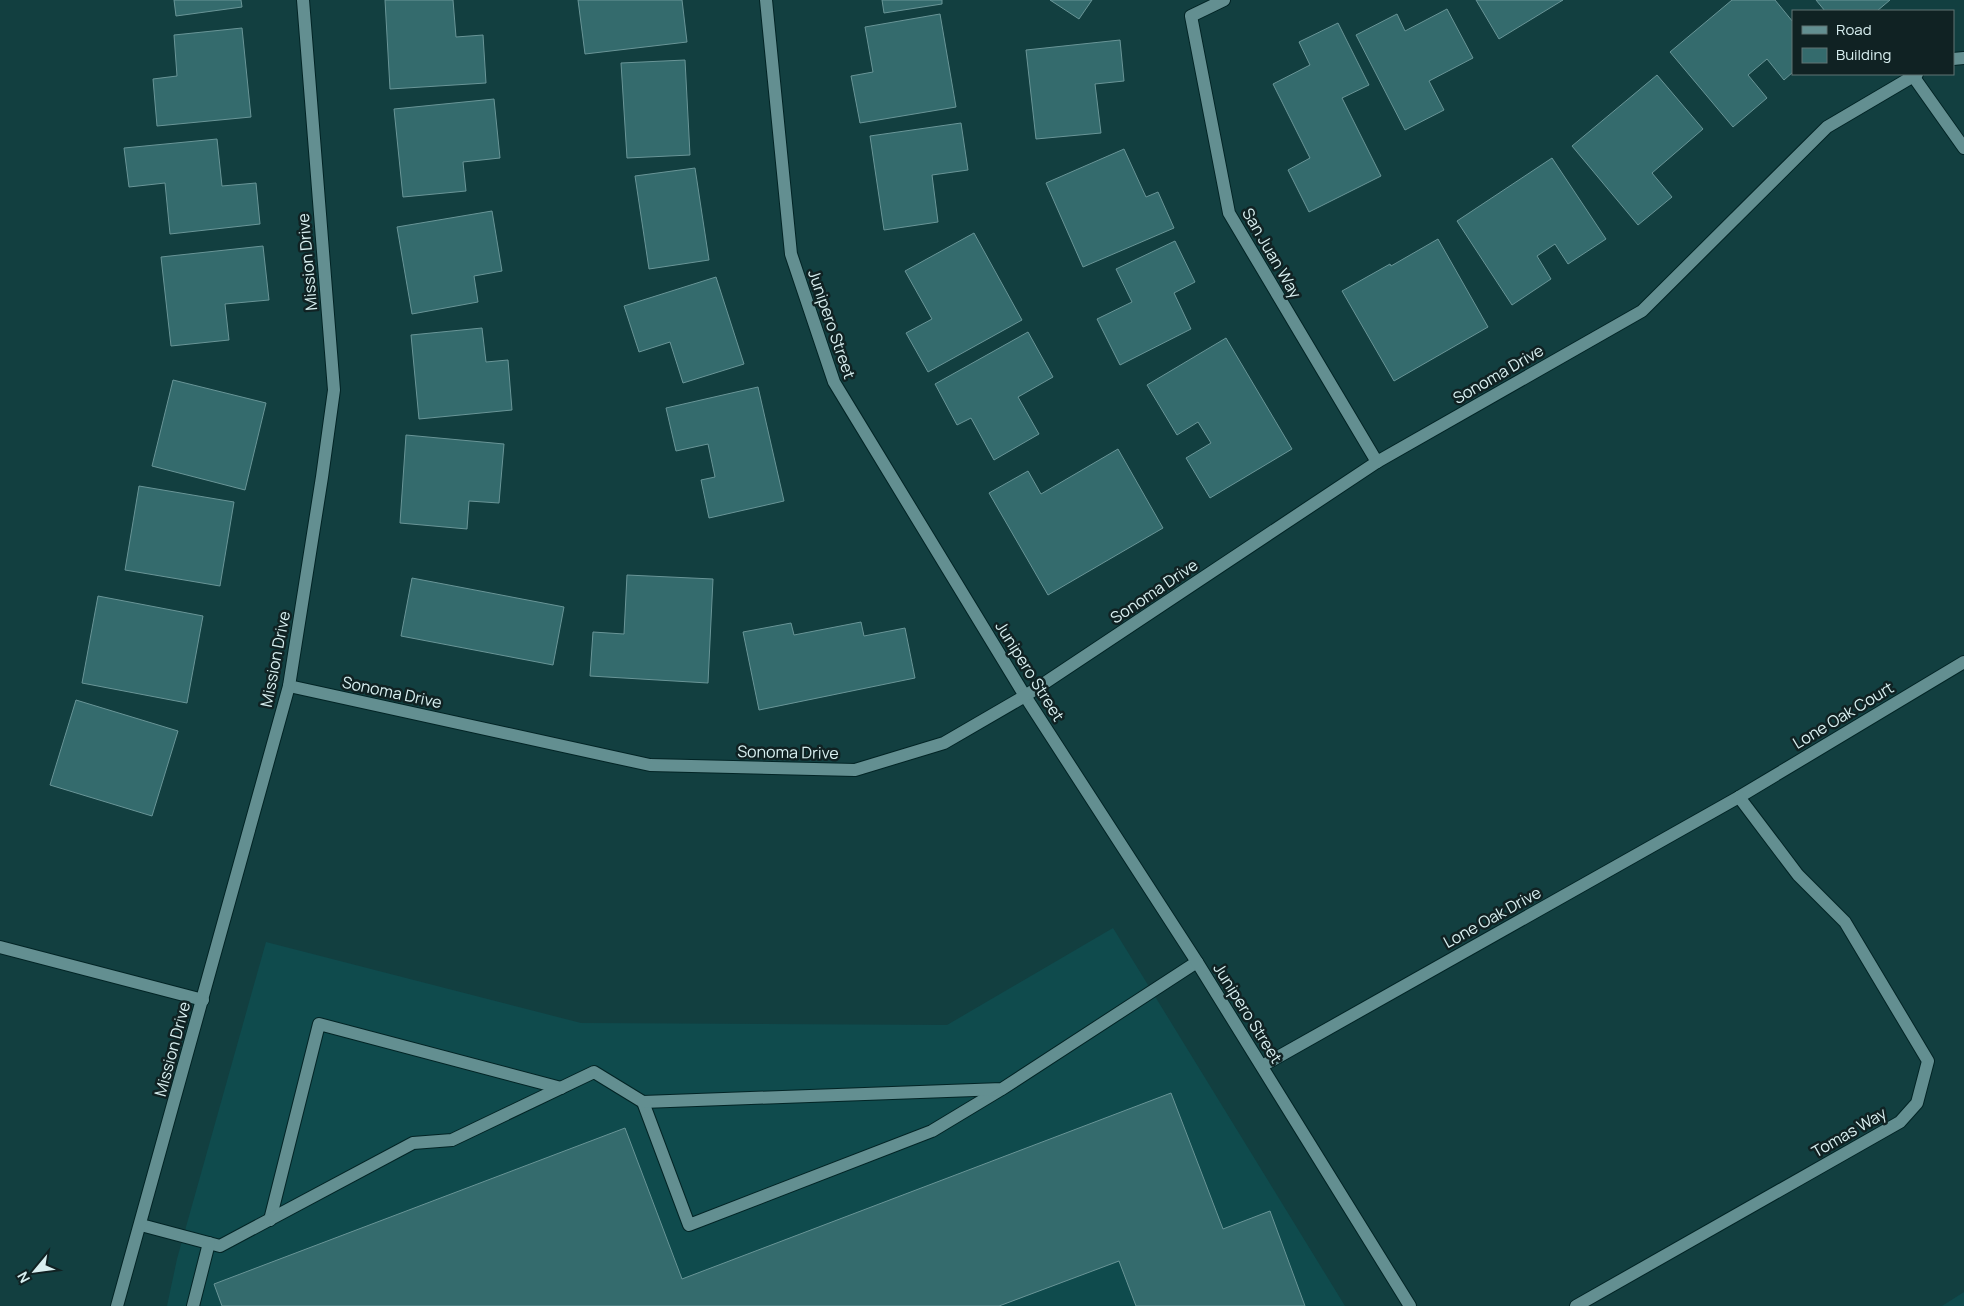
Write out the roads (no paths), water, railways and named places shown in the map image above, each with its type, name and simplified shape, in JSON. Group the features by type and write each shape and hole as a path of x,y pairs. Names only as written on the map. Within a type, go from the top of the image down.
{"street":[{"name":"Mission Drive","path":"117,1306 289,686 334,390 303,0"},
{"name":"Junipero Street","path":"766,0 791,254 834,382 1025,696 1198,962 1410,1306"},
{"name":"San Juan Way","path":"1224,0 1191,16 1229,213 1377,462"},
{"name":"Sonoma Drive","path":"289,686 650,765 855,770 944,743 1025,696 1377,462 1642,310 1827,127 1915,75"},
{"path":"1915,75 1964,148"},
{"name":"Lone Oak Court","path":"1739,797 1964,662"},
{"name":"Lone Oak Drive","path":"1262,1066 1739,797"},
{"name":"Tomas Way","path":"1576,1306 1900,1122 1917,1103 1928,1062 1845,922 1798,874 1739,797"},
{"path":"0,947 203,1000"},
{"path":"643,1102 690,1225 932,1131 1002,1089 1198,962"},
{"path":"270,1220 319,1024 561,1088"},
{"path":"141,1225 220,1246 413,1143 452,1140 594,1072 643,1102 1002,1089"},
{"path":"193,1306 209,1243"}]}
